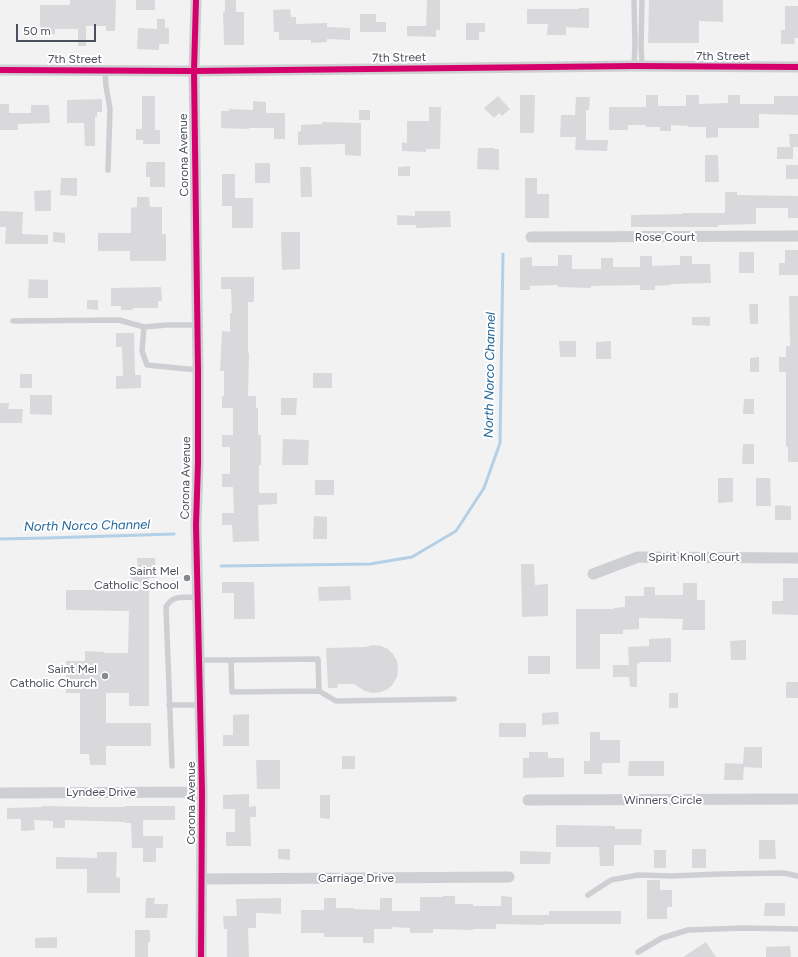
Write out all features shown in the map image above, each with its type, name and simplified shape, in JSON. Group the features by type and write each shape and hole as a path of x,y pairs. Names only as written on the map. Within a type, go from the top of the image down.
{"street":[{"name":"Corona Avenue","path":"196,0 194,71 198,370 196,525 202,792 201,957"},
{"name":"7th Street","path":"0,70 194,71 638,66 798,67"},
{"name":"Rose Court","path":"531,237 798,236"},
{"name":"Spirit Knoll Court","path":"593,574 638,557 798,558"},
{"name":"Lyndee Drive","path":"0,793 202,792"},
{"name":"Winners Circle","path":"528,800 798,799"},
{"name":"Carriage Drive","path":"202,879 509,877"}],"lane":[{"path":"634,0 635,44 638,66"},
{"path":"638,66 642,0"},
{"path":"105,70 110,109 108,170"},
{"path":"13,321 119,320 144,327 197,325"},
{"path":"144,327 142,352 147,364 198,370"},
{"path":"172,766 166,607 169,602 175,598 197,597"},
{"path":"199,660 318,659 319,691"},
{"path":"231,660 232,692 319,691 336,701 454,699"},
{"path":"169,705 200,705"},
{"path":"588,895 611,880 638,874 672,876 784,874 798,876"},
{"path":"638,952 662,938 688,930 744,928 798,929"}],"building":[{"path":"70,0 116,0 115,31 106,31 106,26 86,26 86,46 78,46 78,29 55,29 55,34 40,34 40,5 70,5"},
{"path":"136,0 155,0 155,10 136,10"},
{"path":"225,0 236,0 236,12 244,12 244,45 224,45 223,12 225,12"},
{"path":"427,0 440,0 440,30 436,30 436,37 407,36 407,26 426,26"},
{"path":"649,0 723,0 723,22 699,21 699,43 648,43"},
{"path":"785,6 798,6 798,38 794,38 795,44 781,44 781,30 785,30"},
{"path":"589,8 589,28 566,27 566,35 547,35 548,24 527,24 527,9"},
{"path":"290,9 291,17 296,17 296,24 327,23 327,27 350,28 350,40 327,39 327,42 311,43 311,40 279,40 279,32 274,32 273,10"},
{"path":"360,14 376,14 376,22 386,22 386,32 360,32"},
{"path":"157,19 165,19 165,28 169,28 169,44 159,44 159,50 137,49 138,28 157,29"},
{"path":"466,23 485,23 485,32 479,32 479,40 466,40"},
{"path":"520,95 535,95 534,133 520,133"},
{"path":"646,95 658,95 658,106 686,106 686,95 699,95 699,104 728,103 728,95 740,95 740,104 774,104 774,96 798,96 798,115 759,114 759,128 718,128 718,137 706,138 706,127 671,125 671,131 660,131 660,127 628,125 628,130 609,130 609,107 646,107"},
{"path":"142,96 155,96 155,130 160,130 160,144 143,144 143,140 136,140 136,129 142,129"},
{"path":"498,96 510,109 502,116 499,113 494,118 484,108"},
{"path":"576,97 590,97 589,110 586,110 586,140 608,140 607,151 575,150 576,137 560,137 561,115 575,115"},
{"path":"102,99 102,112 97,112 97,117 95,117 95,146 85,146 84,123 67,123 67,100"},
{"path":"253,101 266,102 266,113 285,113 285,139 274,139 274,128 221,128 221,111 229,111 229,109 253,110"},
{"path":"0,104 9,104 9,113 31,113 31,105 49,105 50,123 18,124 18,130 0,130"},
{"path":"429,107 441,107 440,149 426,149 426,152 402,151 402,142 407,143 407,121 429,121"},
{"path":"359,110 370,110 370,120 359,120"},
{"path":"322,122 361,123 361,156 345,155 345,144 298,145 298,132 301,131 301,125 322,124"},
{"path":"789,134 798,134 798,147 793,147 793,159 777,159 777,147 790,147"},
{"path":"478,148 499,149 499,170 477,169"},
{"path":"705,155 718,155 719,182 705,182"},
{"path":"146,162 165,162 165,187 150,187 150,177 146,177"},
{"path":"255,163 270,163 270,183 255,183"},
{"path":"786,165 798,165 798,179 786,179"},
{"path":"410,166 410,176 398,176 398,167"},
{"path":"300,167 311,167 312,197 301,197"},
{"path":"222,174 235,174 235,198 253,198 253,228 232,228 232,206 222,206"},
{"path":"61,178 77,178 77,196 60,195"},
{"path":"525,178 537,178 537,194 549,194 549,218 525,218"},
{"path":"51,190 51,211 35,211 34,191"},
{"path":"725,192 737,192 737,195 798,196 798,218 788,218 788,208 756,208 756,224 718,225 718,227 631,227 631,215 725,213"},
{"path":"137,197 149,197 150,207 162,207 162,234 166,234 166,261 130,261 130,251 98,251 98,233 131,233 131,208 137,207"},
{"path":"0,211 23,212 22,234 48,235 48,244 5,244 6,227 0,227"},
{"path":"415,211 450,211 451,227 416,228 416,225 397,225 397,215 415,216"},
{"path":"53,232 65,233 65,243 53,242"},
{"path":"281,232 300,232 300,269 282,270"},
{"path":"785,250 798,250 798,275 779,275 779,263 785,263"},
{"path":"739,252 754,252 754,273 739,273"},
{"path":"558,255 572,255 572,269 601,269 601,258 613,258 613,267 640,267 640,256 652,256 652,266 680,265 680,256 692,256 692,264 710,264 711,283 655,286 655,290 640,290 640,285 591,286 591,288 558,287 558,285 530,286 530,290 520,290 520,258 532,257 532,266 558,266"},
{"path":"221,277 254,277 254,302 248,302 248,396 256,396 256,408 258,408 258,435 261,435 259,493 277,493 277,504 258,505 259,541 233,542 232,525 222,525 222,513 234,513 233,487 222,487 222,474 230,474 230,447 222,447 222,435 233,435 233,408 222,408 222,396 224,396 224,371 220,371 222,331 230,332 230,313 232,313 231,289 221,289"},
{"path":"29,279 48,280 48,298 28,298"},
{"path":"161,287 162,301 158,301 158,308 132,308 133,310 121,310 121,306 111,306 111,288"},
{"path":"789,296 798,296 798,462 788,462 788,447 786,447 786,372 779,372 779,357 786,357 786,346 790,346"},
{"path":"87,300 98,300 98,310 87,309"},
{"path":"749,304 758,304 758,324 750,324"},
{"path":"692,317 710,317 710,326 692,325"},
{"path":"116,333 134,333 135,375 141,375 141,388 116,389 116,376 123,376 122,347 116,347"},
{"path":"559,341 576,341 576,357 560,357"},
{"path":"611,341 611,359 596,359 596,342"},
{"path":"759,357 759,372 750,372 750,358"},
{"path":"313,373 332,373 332,388 313,388"},
{"path":"20,374 32,374 32,388 20,388"},
{"path":"30,395 52,395 52,415 30,414"},
{"path":"281,398 297,398 296,415 281,415"},
{"path":"744,399 754,399 754,414 743,414"},
{"path":"0,403 9,403 8,409 23,409 22,423 0,423"},
{"path":"283,439 309,440 308,465 282,465"},
{"path":"743,444 754,444 754,464 742,464"},
{"path":"718,478 733,478 733,502 718,503"},
{"path":"756,478 770,478 771,506 756,506"},
{"path":"315,480 334,480 334,495 315,495"},
{"path":"775,505 791,506 791,520 775,520"},
{"path":"314,516 327,517 327,539 313,539"},
{"path":"137,558 155,558 156,578 149,578 149,706 129,706 129,693 106,693 106,723 151,723 151,746 106,746 106,765 90,765 89,754 80,754 80,693 66,693 66,661 85,661 85,651 128,653 129,611 66,610 66,590 131,590 131,572 138,572"},
{"path":"521,564 534,564 535,585 548,584 548,616 522,617"},
{"path":"783,578 798,578 798,615 772,614 772,601 783,601"},
{"path":"222,582 254,582 255,619 234,619 234,593 222,593"},
{"path":"683,583 697,583 697,600 705,600 705,630 682,630 683,619 639,618 639,629 623,630 623,634 600,634 600,669 576,669 576,609 614,609 625,607 625,596 644,596 644,587 655,587 655,595 683,595"},
{"path":"350,586 351,600 319,601 318,587"},
{"path":"671,638 671,662 640,662 637,664 637,687 630,687 629,677 613,677 613,665 629,665 628,647 649,646 649,639"},
{"path":"746,640 746,660 731,660 730,641"},
{"path":"373,645 388,649 397,661 397,677 388,689 373,693 365,691 354,684 338,684 337,688 328,688 326,648 365,647"},
{"path":"528,656 550,656 550,674 528,674"},
{"path":"786,682 798,682 798,698 786,698"},
{"path":"669,693 678,693 678,708 669,708"},
{"path":"558,712 559,724 542,725 542,713"},
{"path":"249,714 249,746 223,746 223,735 233,735 233,715"},
{"path":"499,723 526,723 526,737 499,737"},
{"path":"590,732 600,732 600,740 620,740 620,763 602,763 602,774 584,774 584,761 590,761"},
{"path":"744,747 762,747 762,768 744,767 743,780 724,780 725,763 743,764"},
{"path":"529,752 548,752 548,758 564,758 564,777 523,778 523,758 529,758"},
{"path":"342,756 355,756 355,769 342,769"},
{"path":"256,760 280,760 280,789 257,789"},
{"path":"629,761 664,761 664,776 628,776"},
{"path":"249,794 249,807 256,806 256,817 250,817 251,846 226,846 226,832 235,832 235,809 223,809 223,795"},
{"path":"320,795 330,795 330,819 320,818"},
{"path":"42,806 175,806 175,820 143,820 143,836 163,836 163,848 156,848 156,862 143,862 143,848 132,848 131,823 65,820 65,828 53,828 53,821 34,820 35,830 21,831 21,819 7,819 7,808"},
{"path":"556,825 615,826 615,829 642,829 641,845 614,845 614,866 600,866 599,847 556,847"},
{"path":"759,840 775,840 776,859 759,859"},
{"path":"278,849 290,849 290,860 278,859"},
{"path":"692,849 706,849 706,868 692,868"},
{"path":"654,850 666,850 666,868 654,868"},
{"path":"520,851 551,852 550,864 520,864"},
{"path":"97,852 117,852 116,877 120,878 120,893 87,893 87,869 56,869 56,857 97,858"},
{"path":"647,880 660,880 660,890 672,890 672,907 667,907 667,919 647,919"},
{"path":"455,896 455,904 473,904 473,906 501,906 501,896 512,897 512,915 549,915 549,911 621,911 621,924 496,924 496,929 433,929 433,933 410,933 410,928 392,927 392,929 374,929 374,943 363,943 363,937 325,937 324,933 301,933 301,910 324,910 324,898 336,898 336,908 380,910 380,898 392,898 392,911 420,911 420,897"},
{"path":"146,898 155,898 154,904 168,904 167,918 145,918"},
{"path":"281,898 281,914 256,913 256,928 248,928 249,957 227,957 227,929 224,929 223,916 237,916 236,899"},
{"path":"765,903 785,903 785,916 764,916"},
{"path":"135,930 150,930 148,957 135,957"},
{"path":"57,937 57,948 35,948 35,938"},
{"path":"706,942 716,957 683,957"},
{"path":"790,946 791,957 766,957 766,947"}],"waterway":[{"name":"North Norco Channel","path":"221,566 370,564 412,557 456,531 484,488 500,443 503,254"},
{"name":"North Norco Channel","path":"0,539 174,534"}],"cycle path":[{"path":"196,0 194,71 198,370 196,525 202,792 201,957"},
{"path":"0,70 194,71 634,66 798,67"}],"place":[{"name":"Saint Mel Catholic School","path":"187,578"},
{"name":"Saint Mel Catholic Church","path":"105,676"}]}
